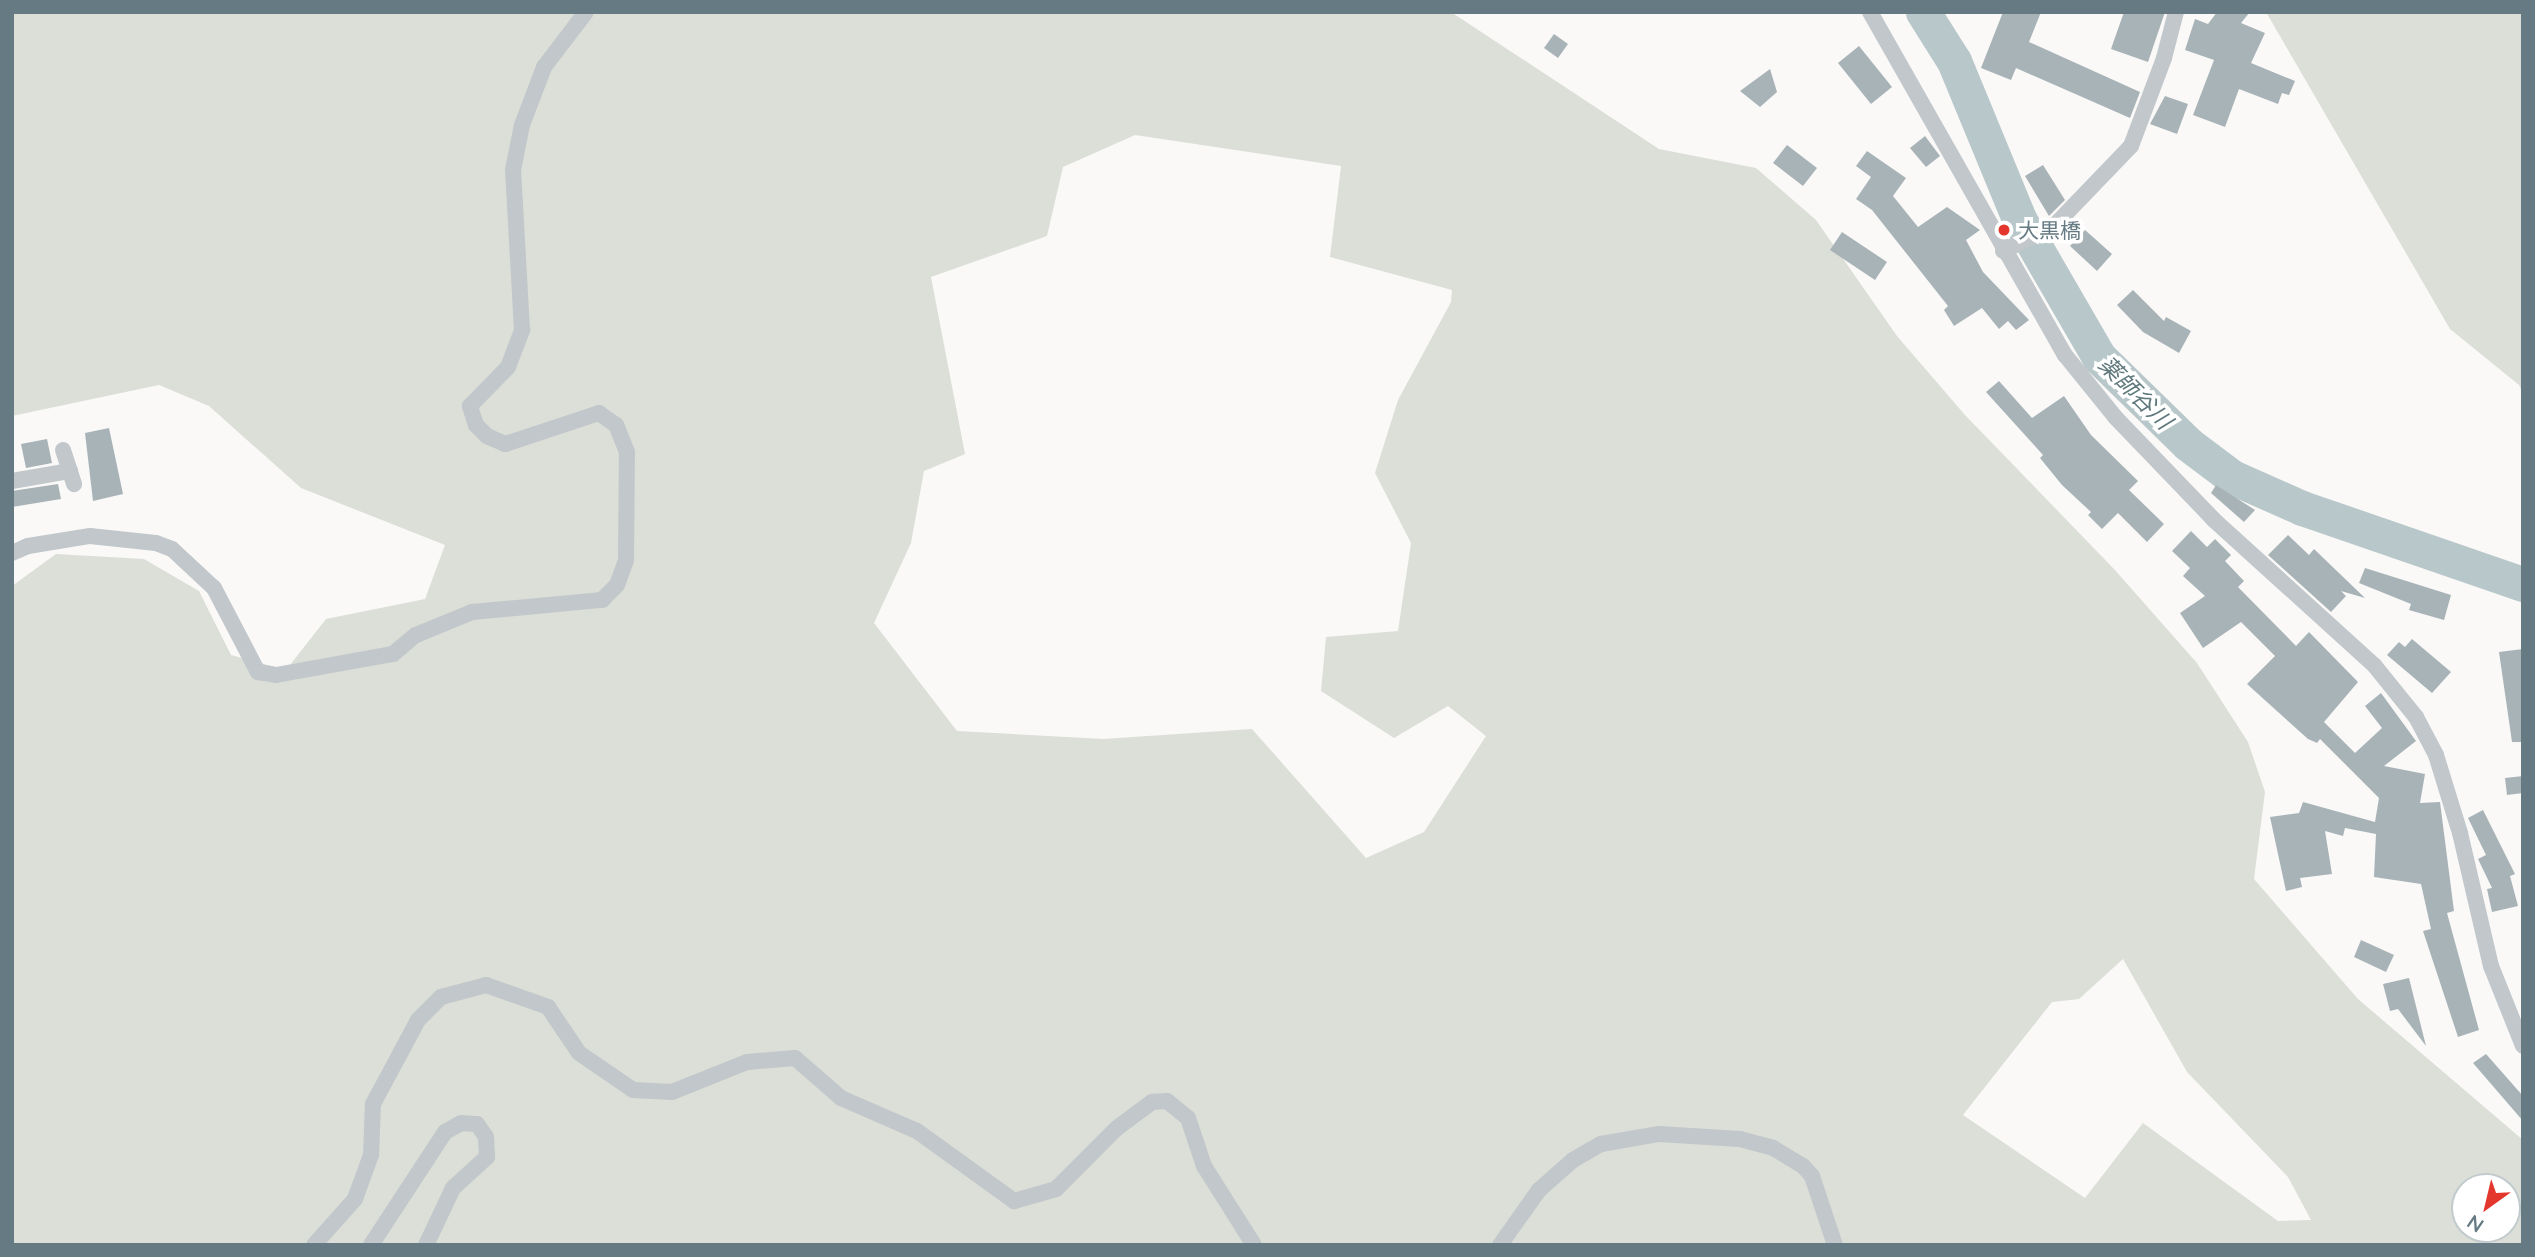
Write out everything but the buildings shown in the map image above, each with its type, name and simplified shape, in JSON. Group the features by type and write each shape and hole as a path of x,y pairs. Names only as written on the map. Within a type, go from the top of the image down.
{"street":[{"path":"12,552 28,545 90,537 172,549 214,588 258,673 276,675 393,654 416,635 472,612 602,600 617,585 626,560 627,452 616,425 599,413 505,444 487,436 475,425 470,406 508,367 522,330 513,170 522,125 544,67 586,12"},
{"path":"1870,12 2008,248 2065,355 2116,418 2214,520 2374,665 2416,717 2436,755 2460,832 2491,966 2523,1046"},
{"path":"2008,248 2062,218 2131,146 2160,71 2176,12"},
{"path":"12,481 72,477 63,450"},
{"path":"314,1245 355,1199 371,1155 373,1104 418,1020 441,997 486,985 548,1007 579,1053 633,1090 672,1093 747,1062 794,1058 841,1098 917,1130 1014,1200 1030,1200 1056,1189 1117,1128 1152,1102 1167,1101 1188,1118 1204,1166 1254,1245"},
{"path":"370,1245 445,1132 461,1123 477,1124 486,1137 487,1157 453,1188 426,1245"},
{"path":"1500,1245 1539,1190 1573,1160 1601,1144 1659,1134 1740,1139 1773,1148 1803,1166 1812,1176 1835,1245"}],"shaded area":[{"path":"12,12 1451,12 1659,149 1756,168 1816,220 1897,336 1965,415 2114,569 2197,663 2248,742 2265,792 2254,879 2358,999 2523,1140 2523,1245 12,1245 12,586 56,554 144,559 199,591 231,655 286,670 326,619 425,599 445,545 301,488 209,406 159,385 12,416","holes":["1135,135 1341,166 1330,257 1452,290 1451,302 1398,400 1375,473 1411,543 1398,631 1326,637 1321,691 1394,738 1448,706 1486,736 1424,832 1366,858 1252,729 1103,739 957,731 874,623 911,543 924,471 965,454 931,277 1047,236 1063,167","2123,959 2187,1072 2288,1177 2311,1220 2278,1221 2143,1123 2085,1198 1963,1115 2052,1002 2079,999"]},
{"path":"2266,12 2523,12 2523,394 2519,385 2450,329"}],"waterway":[{"name":"薬師谷川","path":"1923,12 1954,61 2019,219 2099,357 2188,444 2232,477 2302,508 2523,584"}],"place":[{"name":"大黒橋","path":"2004,230"}]}
